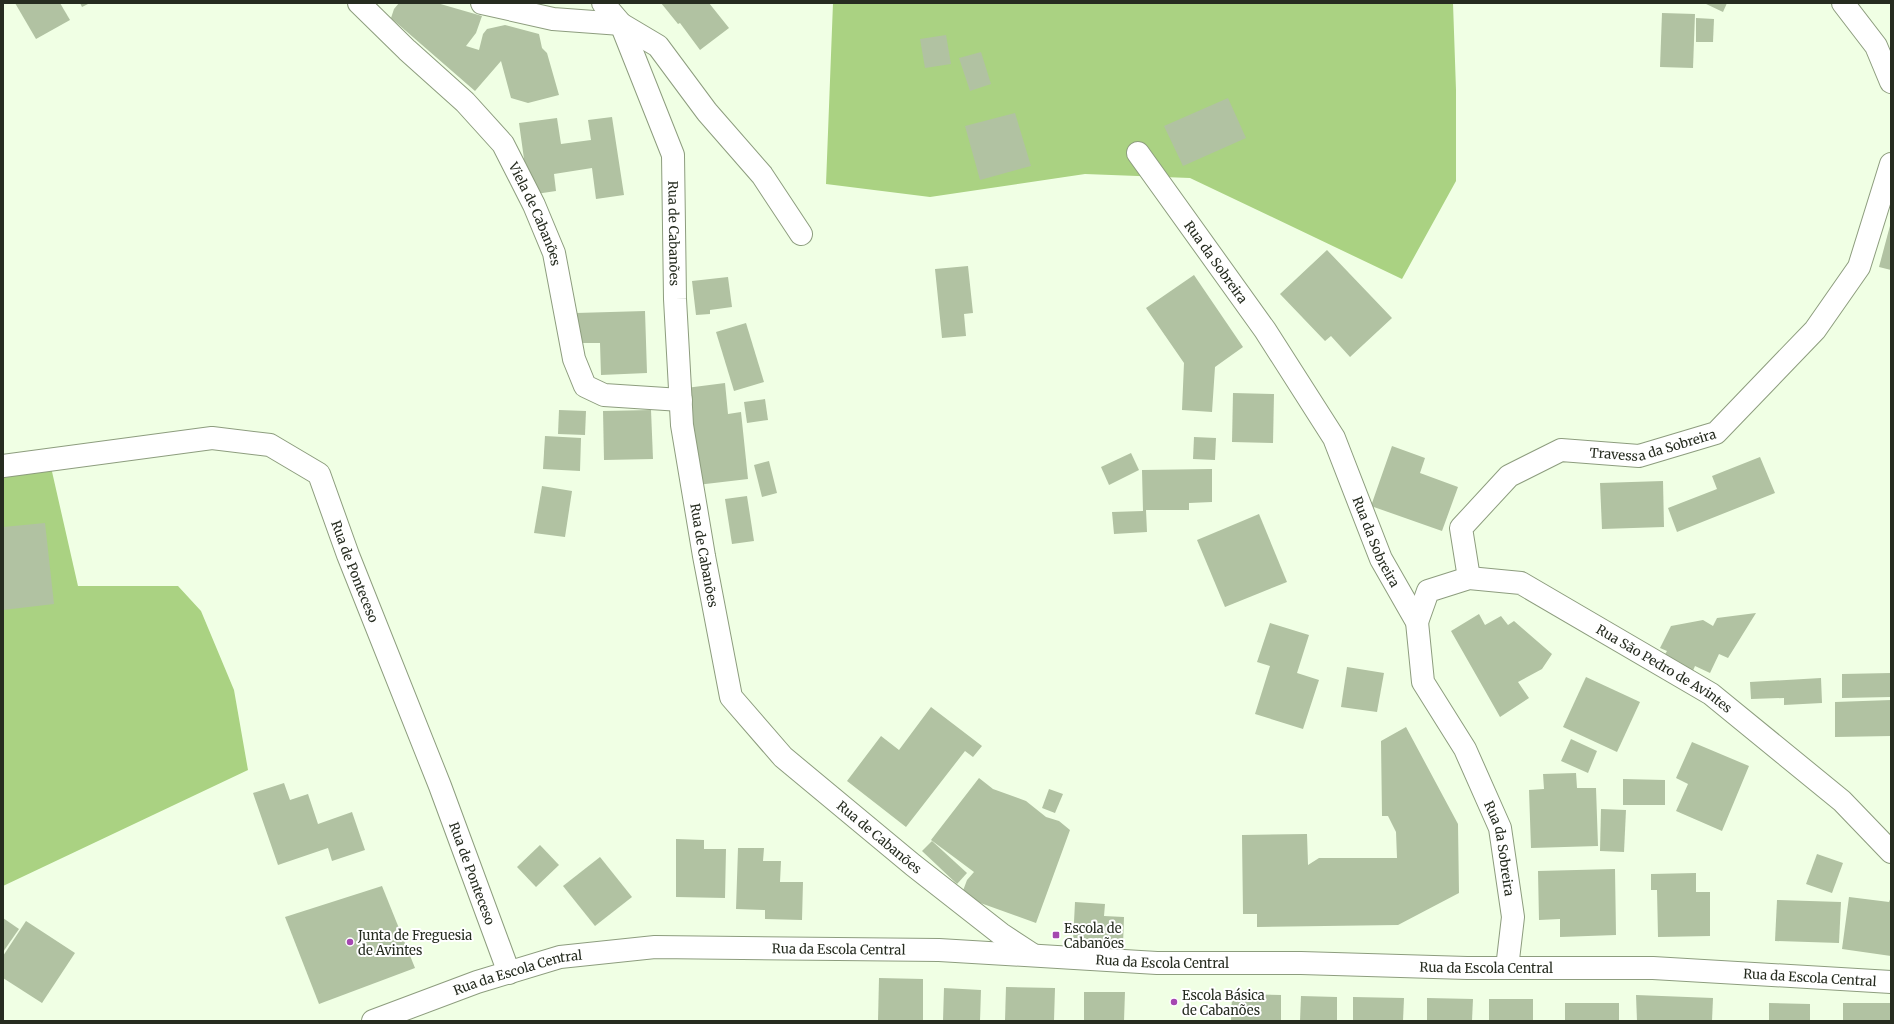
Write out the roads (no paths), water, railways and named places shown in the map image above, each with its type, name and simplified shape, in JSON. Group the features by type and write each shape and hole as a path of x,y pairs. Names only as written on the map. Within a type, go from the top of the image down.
{"street":[{"name":"Viela de Cabanões","path":"359,3 407,50 465,102 503,144 534,205 554,253 574,359 585,386 604,395 681,400"},
{"path":"482,3 553,19 621,24"},
{"name":"Rua de Cabanões","path":"603,3 621,24 658,46 707,112 762,175 801,234"},
{"path":"1843,3 1876,46 1891,82"},
{"name":"Rua de Cabanões","path":"621,24 672,155 675,299 682,425 731,697 783,757 913,866 1001,934 1034,956"},
{"name":"Rua da Sobreira","path":"1138,153 1265,330 1334,438 1381,559 1417,622 1423,682 1465,749 1500,828 1513,917 1507,968"},
{"name":"Travessa da Sobreira","path":"1469,578 1461,528 1509,476 1561,450 1639,456 1716,433 1815,330 1859,267 1891,164"},
{"name":"Rua de Ponteceso","path":"3,466 212,438 270,445 319,474 348,555 440,786 509,973"},
{"name":"Rua São Pedro de Avintes","path":"1417,622 1428,591 1469,578 1521,583 1711,694 1842,801 1891,852"},
{"name":"Rua da Escola Central","path":"373,1021 477,982 560,956 654,947 939,950 1157,963 1301,963 1507,968 1653,968 1891,982"}],"place":[{"name":"Escola de Cabanões","path":"1056,935"},
{"name":"Junta de Freguesia de Avintes","path":"350,942"},
{"name":"Escola Básica de Cabanões","path":"1174,1002"}]}
